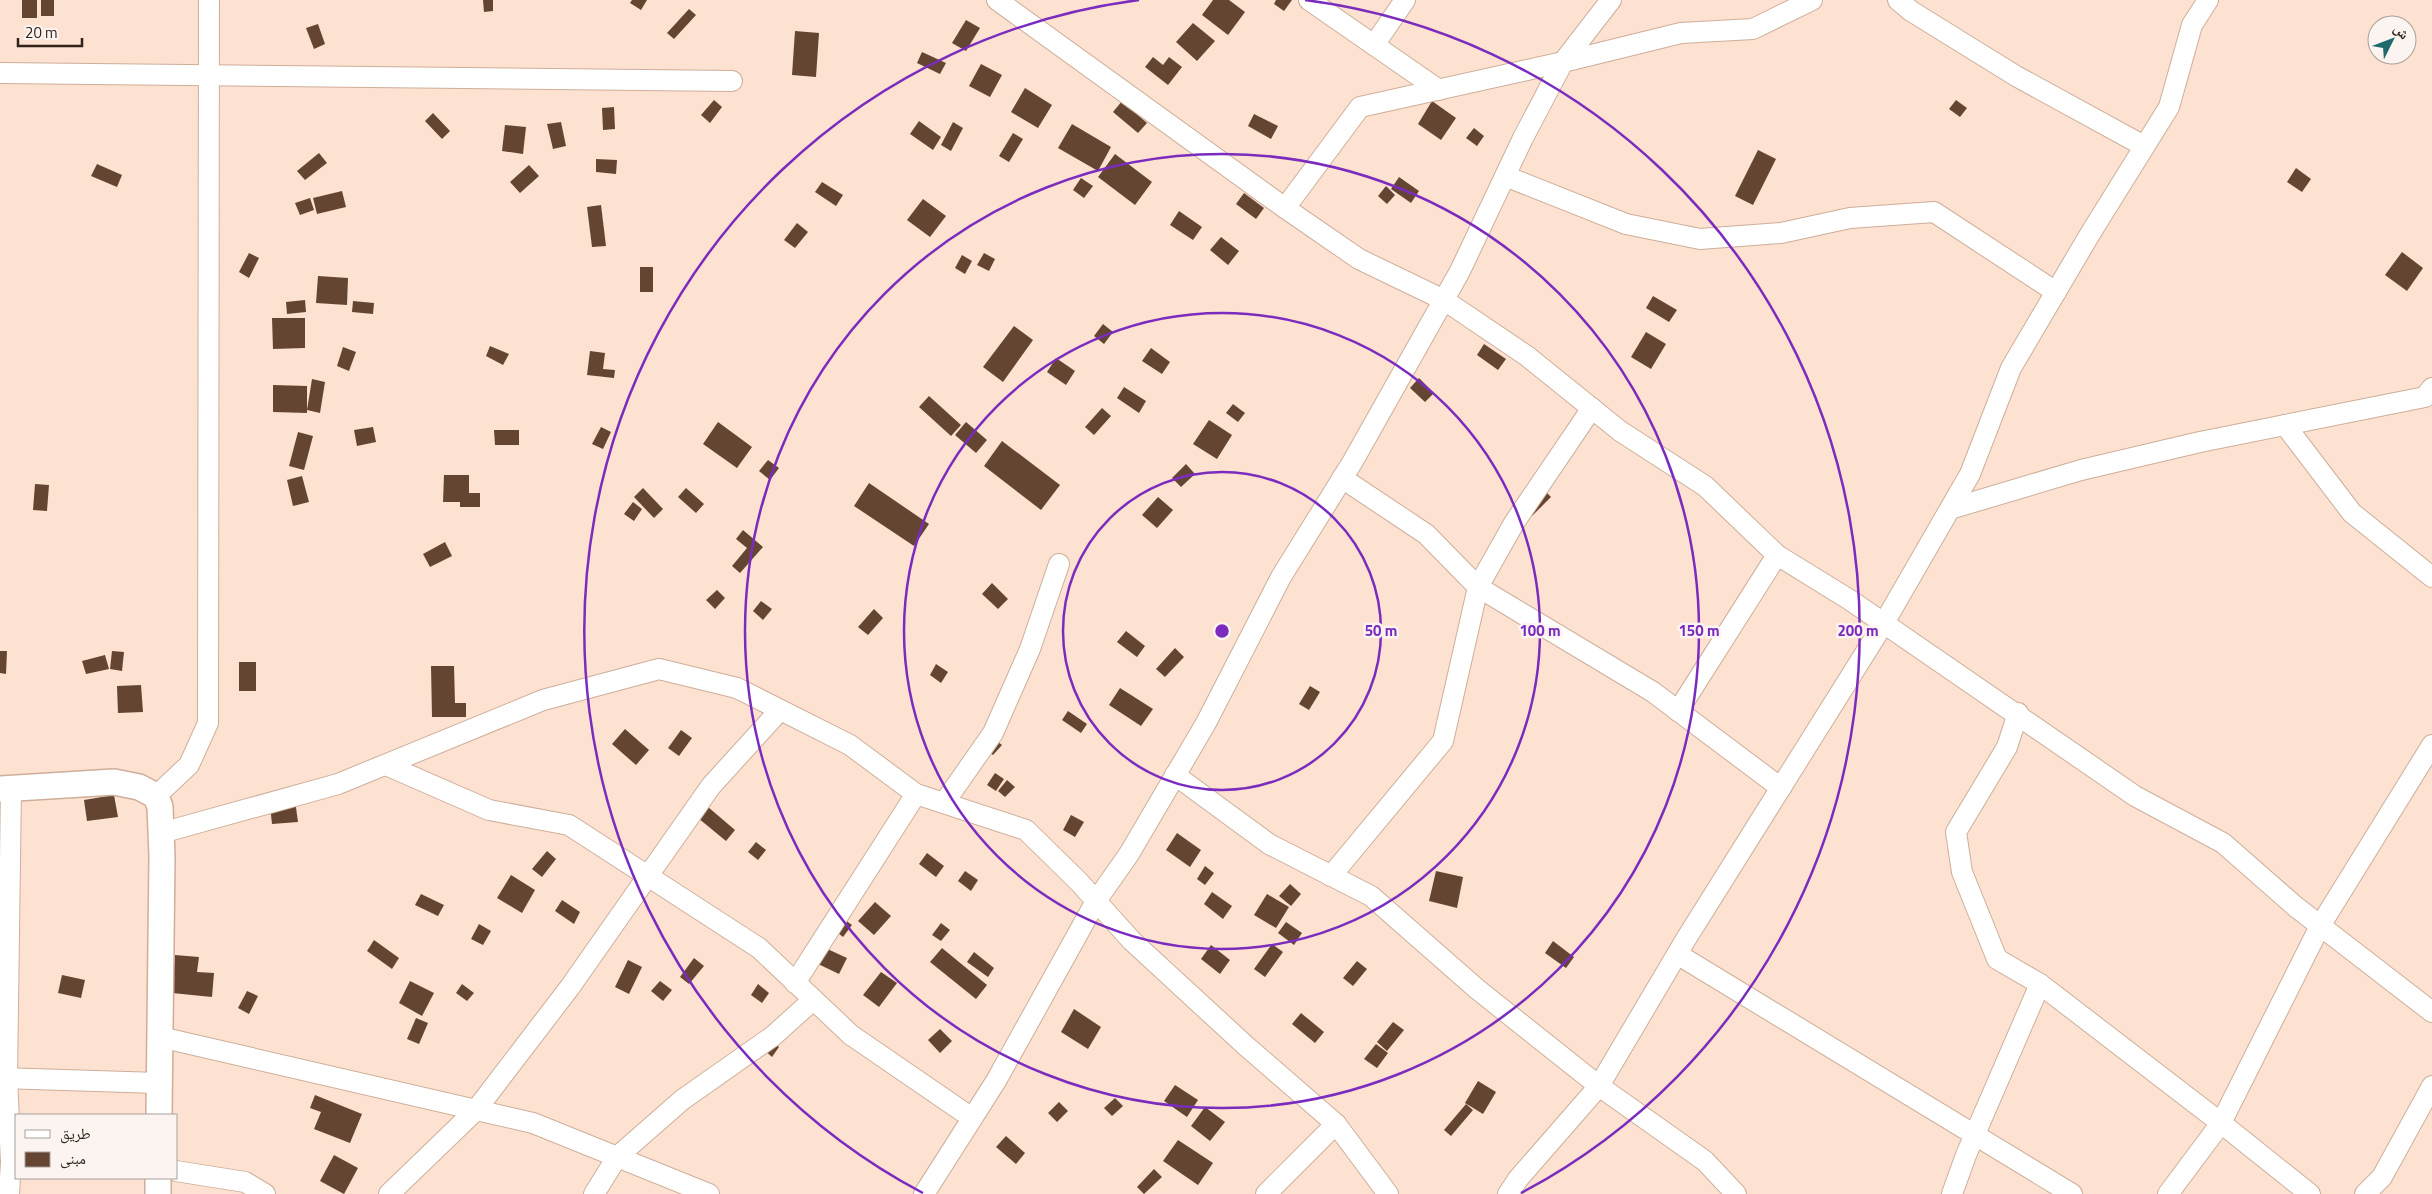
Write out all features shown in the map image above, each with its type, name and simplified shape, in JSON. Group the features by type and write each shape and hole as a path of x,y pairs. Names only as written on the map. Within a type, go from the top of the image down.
{"street":[{"path":"156,796 189,765 208,723 209,0"},
{"path":"997,0 1285,208 1359,259 1444,300 1527,356 1620,431 1705,486 1777,555 1884,623 2135,796 2223,843 2320,926 2432,1012"},
{"path":"1309,0 1439,90"},
{"path":"1374,45 1405,0"},
{"path":"924,1194 996,1081 1096,901 1129,854 1206,723 1281,577 1342,478 1460,271 1505,176 1563,62 1610,0"},
{"path":"1285,208 1360,107 1563,62 1681,33 1753,29 1812,0"},
{"path":"1898,0 1911,11 2016,76 2144,146"},
{"path":"1508,1194 1518,1179 1599,1086 1677,954 1884,623 1970,474 2011,368 2169,107 2192,25 2208,0"},
{"path":"0,73 732,81"},
{"path":"1505,176 1626,224 1700,239 1781,233 1850,218 1934,212 2056,292"},
{"path":"1950,508 2081,470 2200,442 2425,397 2432,388"},
{"path":"1331,876 1444,741 1478,587 1514,523 1592,408"},
{"path":"2285,425 2352,513 2432,578"},
{"path":"1342,478 1426,534 1478,587 1653,692 1781,788"},
{"path":"1678,711 1777,555"},
{"path":"944,803 992,733 1030,649 1059,564"},
{"path":"162,833 338,784 543,700 659,669 737,688 850,745 916,794 1026,830 1096,901 1132,941 1246,1046 1336,1124 1388,1194"},
{"path":"389,1194 476,1110 570,987 647,874 711,786 780,710"},
{"path":"2018,714 2007,747 1956,832 1962,872 1997,959 2040,984 2310,1194"},
{"path":"2168,1194 2221,1123 2320,926 2432,745"},
{"path":"386,765 489,810 569,825 759,948 851,1035 972,1118"},
{"path":"1175,776 1270,844 1372,896 1477,989 1599,1086 1704,1162 1736,1194"},
{"path":"9,1194 11,1162 3,1078 6,789 114,782 139,787 156,796 160,807 162,833 159,1114"},
{"path":"795,983 916,794"},
{"path":"1677,954 2072,1194"},
{"path":"1952,1194 1975,1135 2040,984"},
{"path":"594,1194 617,1157 682,1100 773,1036 813,1000"},
{"path":"160,1037 533,1123 709,1194"},
{"path":"3,1078 159,1083"},
{"path":"2365,1194 2382,1178 2432,1086"},
{"path":"1266,1194 1336,1124"},
{"path":"178,1171 245,1182 265,1194"},
{"path":"158,1179 158,1194"}],"building":[{"path":"22,0 37,0 37,18 22,18"},
{"path":"41,0 54,0 54,16 41,16"},
{"path":"483,0 493,0 493,11 484,12"},
{"path":"632,0 647,0 641,10 630,3"},
{"path":"1213,0 1229,0 1245,12 1228,35 1202,15"},
{"path":"1276,0 1292,0 1284,11 1274,4"},
{"path":"689,9 696,15 674,39 667,33"},
{"path":"966,20 980,28 966,51 952,43"},
{"path":"1193,23 1215,41 1197,61 1176,42"},
{"path":"318,24 325,44 314,49 306,28"},
{"path":"795,31 819,33 816,77 792,75"},
{"path":"922,52 946,63 940,74 917,63"},
{"path":"1153,57 1163,65 1169,57 1182,67 1168,85 1145,67"},
{"path":"981,64 1002,75 990,97 969,86"},
{"path":"1025,88 1052,105 1038,128 1011,112"},
{"path":"714,100 722,107 710,123 701,115"},
{"path":"1956,100 1967,108 1960,117 1949,109"},
{"path":"1122,101 1147,123 1138,133 1113,112"},
{"path":"1432,101 1456,118 1441,140 1418,124"},
{"path":"614,107 615,129 603,130 602,108"},
{"path":"433,113 450,131 442,139 425,121"},
{"path":"1254,114 1278,126 1271,139 1248,126"},
{"path":"919,121 941,137 933,150 910,134"},
{"path":"561,122 566,146 553,149 547,124"},
{"path":"953,122 963,128 951,151 941,145"},
{"path":"1072,124 1111,147 1098,171 1058,148"},
{"path":"505,125 526,127 523,154 502,151"},
{"path":"1474,128 1484,136 1477,146 1466,138"},
{"path":"1013,133 1023,139 1009,162 999,156"},
{"path":"1758,150 1776,159 1753,205 1735,196"},
{"path":"319,153 327,163 305,180 297,171"},
{"path":"1115,154 1152,182 1135,205 1098,177"},
{"path":"596,159 617,160 616,174 596,172"},
{"path":"97,164 122,175 117,187 91,176"},
{"path":"529,165 539,176 520,193 510,182"},
{"path":"2296,168 2311,179 2302,192 2287,182"},
{"path":"1399,177 1419,191 1411,203 1391,189"},
{"path":"1081,178 1093,186 1084,198 1073,190"},
{"path":"822,182 843,195 836,206 815,192"},
{"path":"1386,186 1395,195 1387,204 1378,196"},
{"path":"342,191 346,207 317,214 313,198"},
{"path":"1244,193 1264,208 1256,219 1236,204"},
{"path":"310,198 314,210 300,215 295,203"},
{"path":"923,199 946,216 930,237 907,220"},
{"path":"601,205 606,246 592,247 587,207"},
{"path":"1179,211 1202,227 1193,240 1170,225"},
{"path":"797,223 808,232 795,248 784,240"},
{"path":"1221,237 1239,251 1228,265 1210,250"},
{"path":"2402,252 2423,268 2407,291 2385,275"},
{"path":"249,253 259,258 249,278 239,272"},
{"path":"984,253 995,259 989,271 977,265"},
{"path":"962,255 972,261 965,274 955,268"},
{"path":"640,267 653,267 653,292 640,292"},
{"path":"318,276 348,278 347,305 316,303"},
{"path":"1653,296 1677,310 1669,322 1646,308"},
{"path":"305,300 306,312 287,314 286,302"},
{"path":"353,301 374,303 373,314 352,312"},
{"path":"272,318 305,318 305,348 273,349"},
{"path":"1103,324 1113,332 1104,344 1094,336"},
{"path":"1014,326 1033,340 1003,382 983,367"},
{"path":"1646,332 1666,344 1651,369 1631,357"},
{"path":"1484,344 1506,359 1498,370 1477,355"},
{"path":"490,346 509,354 503,365 486,356"},
{"path":"343,347 356,352 349,371 337,366"},
{"path":"1151,348 1170,362 1162,374 1142,361"},
{"path":"590,351 605,353 603,369 615,370 614,378 587,375"},
{"path":"1056,358 1075,371 1066,385 1047,372"},
{"path":"1419,378 1434,393 1425,402 1410,388"},
{"path":"312,379 325,382 320,413 307,410"},
{"path":"273,385 307,386 307,413 273,412"},
{"path":"1124,387 1146,401 1139,413 1117,398"},
{"path":"929,396 961,425 951,436 919,407"},
{"path":"1233,404 1245,413 1238,422 1226,413"},
{"path":"1102,408 1111,416 1094,435 1085,427"},
{"path":"1209,420 1232,435 1217,459 1193,444"},
{"path":"718,422 752,447 737,468 703,444"},
{"path":"966,422 987,440 976,453 955,435"},
{"path":"373,427 376,442 357,446 354,430"},
{"path":"601,427 611,432 603,449 592,444"},
{"path":"494,430 519,430 519,445 495,445"},
{"path":"298,432 313,436 304,470 289,466"},
{"path":"1002,441 1060,485 1041,510 984,466"},
{"path":"768,460 779,468 770,480 759,471"},
{"path":"1186,464 1195,474 1181,487 1172,478"},
{"path":"444,475 469,475 469,493 480,493 480,507 460,507 460,502 443,502"},
{"path":"302,476 309,502 293,506 287,480"},
{"path":"869,483 929,524 914,546 854,506"},
{"path":"35,484 49,485 47,511 33,510"},
{"path":"643,488 663,509 654,518 634,497"},
{"path":"686,488 704,504 696,513 678,497"},
{"path":"1542,488 1551,497 1532,516 1523,506"},
{"path":"1158,497 1173,510 1157,528 1142,515"},
{"path":"633,502 642,509 634,521 624,514"},
{"path":"743,530 763,547 740,573 732,566 747,548 736,539"},
{"path":"445,542 452,556 430,567 423,554"},
{"path":"992,583 1008,599 998,609 982,594"},
{"path":"717,590 725,598 715,609 706,600"},
{"path":"761,601 772,609 763,620 753,611"},
{"path":"874,609 883,618 868,635 858,627"},
{"path":"1126,631 1145,646 1137,657 1117,642"},
{"path":"1175,648 1184,657 1165,677 1156,669"},
{"path":"0,651 7,651 6,674 0,673"},
{"path":"112,651 124,652 122,671 110,669"},
{"path":"105,655 109,669 86,674 82,661"},
{"path":"239,662 256,662 256,691 239,691"},
{"path":"936,664 948,672 941,683 930,675"},
{"path":"431,666 454,666 455,703 466,703 466,717 432,717"},
{"path":"141,685 143,712 118,713 117,686"},
{"path":"1310,686 1320,692 1309,710 1299,704"},
{"path":"1120,688 1153,709 1141,726 1109,705"},
{"path":"1068,711 1087,724 1081,733 1062,720"},
{"path":"625,729 649,750 636,765 612,744"},
{"path":"681,730 692,738 679,756 668,748"},
{"path":"993,738 1002,745 993,755 984,748"},
{"path":"995,773 1004,779 996,791 987,785"},
{"path":"1007,780 1015,787 1005,797 998,791"},
{"path":"294,793 298,822 272,824 269,796"},
{"path":"114,795 118,817 87,821 84,800"},
{"path":"708,807 735,830 726,841 698,818"},
{"path":"1071,815 1084,822 1075,837 1063,830"},
{"path":"1177,833 1201,850 1190,867 1166,850"},
{"path":"756,842 766,850 758,860 748,852"},
{"path":"547,851 556,859 542,877 532,869"},
{"path":"927,853 944,866 936,877 919,864"},
{"path":"1205,866 1214,873 1205,885 1197,879"},
{"path":"965,871 978,880 971,891 958,881"},
{"path":"1436,871 1463,877 1457,908 1429,901"},
{"path":"511,875 535,890 522,913 497,898"},
{"path":"1290,884 1301,894 1291,906 1279,896"},
{"path":"1212,892 1232,906 1223,919 1204,904"},
{"path":"421,894 444,905 438,916 415,905"},
{"path":"1267,894 1289,907 1276,928 1254,915"},
{"path":"562,900 580,912 574,924 555,911"},
{"path":"875,902 891,916 874,935 858,921"},
{"path":"841,917 852,925 843,937 833,929"},
{"path":"1286,922 1302,933 1294,945 1278,933"},
{"path":"941,923 950,930 941,941 932,935"},
{"path":"479,924 491,931 483,945 471,939"},
{"path":"374,940 399,958 392,969 367,951"},
{"path":"1553,941 1574,957 1566,968 1545,953"},
{"path":"1272,944 1283,952 1265,977 1254,969"},
{"path":"1211,945 1230,960 1220,974 1201,959"},
{"path":"823,947 847,958 839,974 816,963"},
{"path":"942,948 987,985 976,999 930,962"},
{"path":"974,952 994,968 988,977 967,962"},
{"path":"175,955 199,957 197,972 214,973 212,997 172,993"},
{"path":"694,958 704,966 689,984 680,977"},
{"path":"628,960 642,967 629,994 615,987"},
{"path":"1357,961 1367,969 1353,986 1343,978"},
{"path":"881,972 897,983 879,1007 863,995"},
{"path":"62,975 85,980 81,998 58,993"},
{"path":"410,981 434,993 422,1016 399,1003"},
{"path":"660,981 672,990 663,1001 651,991"},
{"path":"462,984 474,993 467,1001 456,993"},
{"path":"758,984 769,993 762,1003 751,995"},
{"path":"247,991 258,996 249,1014 238,1008"},
{"path":"1074,1009 1101,1027 1088,1049 1061,1032"},
{"path":"1301,1013 1324,1032 1315,1043 1292,1024"},
{"path":"416,1018 428,1023 419,1044 407,1039"},
{"path":"1393,1022 1404,1030 1387,1051 1377,1042"},
{"path":"940,1029 952,1041 940,1053 928,1040"},
{"path":"769,1039 779,1047 772,1057 762,1048"},
{"path":"1376,1044 1388,1053 1377,1068 1364,1059"},
{"path":"1478,1081 1496,1092 1483,1114 1465,1103"},
{"path":"1175,1085 1198,1100 1187,1117 1164,1101"},
{"path":"315,1095 362,1114 350,1143 314,1129 321,1112 310,1108"},
{"path":"1115,1098 1123,1106 1112,1116 1104,1108"},
{"path":"1059,1102 1068,1111 1057,1122 1048,1113"},
{"path":"1466,1104 1473,1110 1451,1136 1444,1130"},
{"path":"1205,1107 1225,1122 1210,1141 1191,1126"},
{"path":"1006,1136 1025,1153 1016,1164 996,1147"},
{"path":"1178,1140 1213,1163 1198,1185 1163,1161"},
{"path":"334,1155 358,1168 344,1194 320,1181"},
{"path":"1154,1169 1162,1177 1144,1194 1137,1187"}]}
